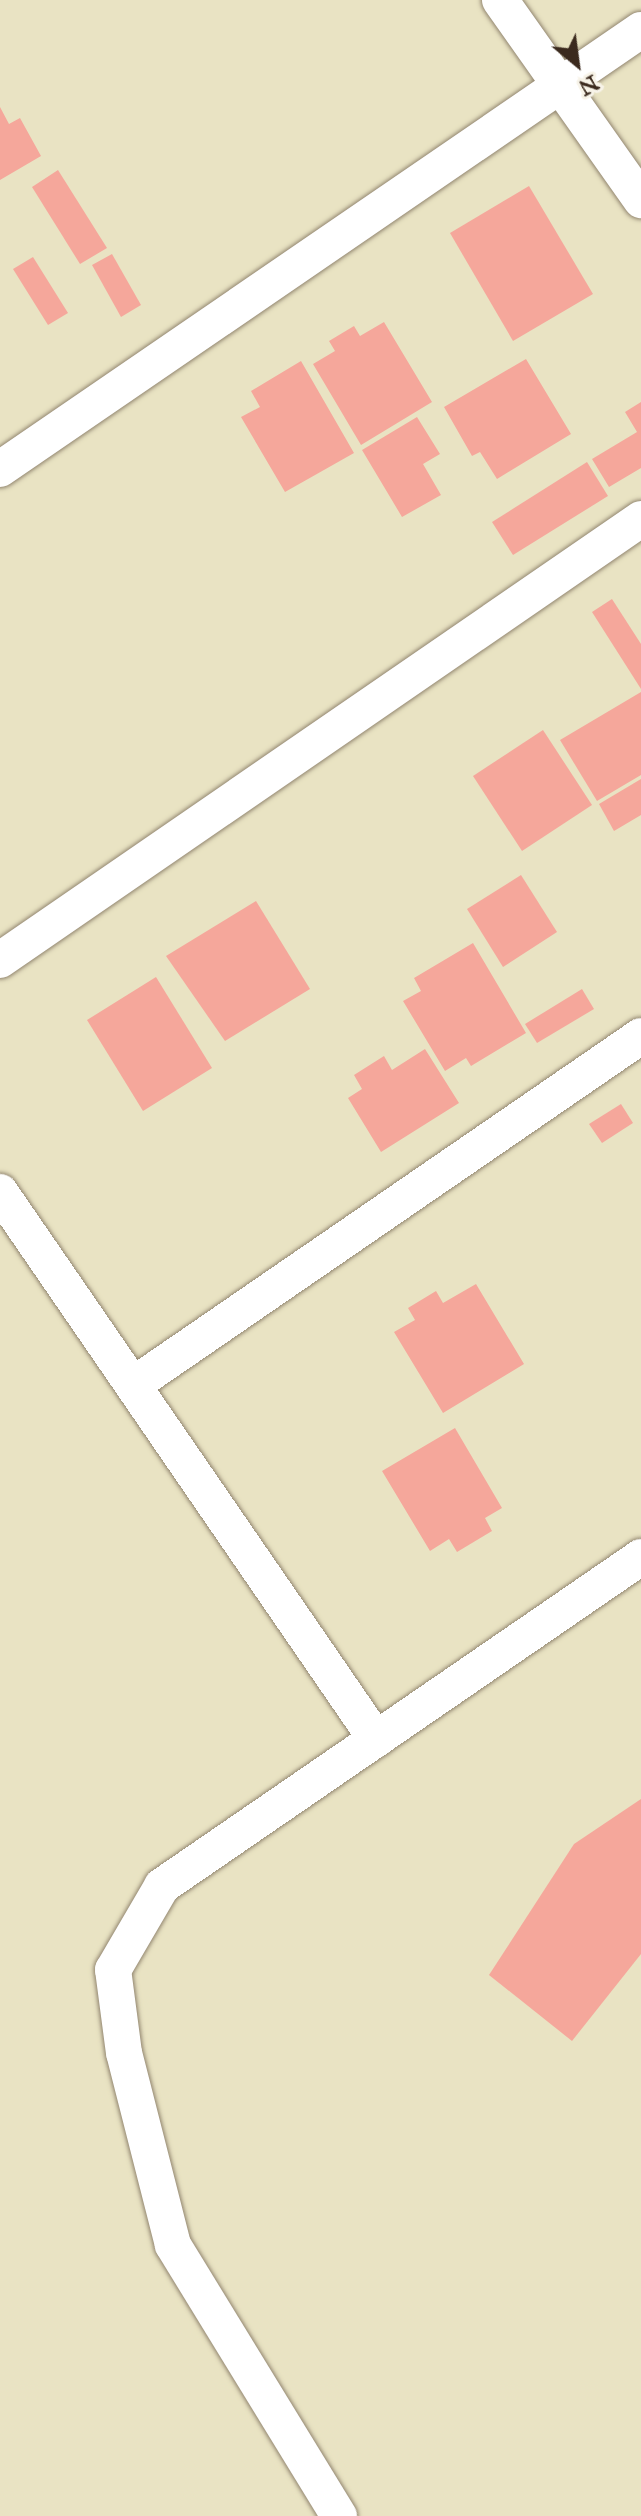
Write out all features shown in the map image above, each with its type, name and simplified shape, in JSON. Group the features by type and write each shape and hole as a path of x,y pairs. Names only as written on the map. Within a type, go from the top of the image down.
{"street":[{"path":"500,0 641,200"},
{"path":"0,469 641,30"},
{"path":"0,960 641,519"},
{"path":"133,1385 641,1036"},
{"path":"0,1192 376,1739"},
{"path":"339,2516 173,2245 124,2053 113,1970 162,1886 641,1557"}],"building":[{"path":"0,107 9,124 20,118 41,156 0,180"},
{"path":"58,170 107,248 80,264 32,187"},
{"path":"529,186 593,294 513,341 450,233"},
{"path":"112,254 141,305 121,317 92,265"},
{"path":"33,257 68,313 48,325 13,269"},
{"path":"384,322 432,402 361,445 313,364 335,351 329,341 354,326 360,336"},
{"path":"526,359 571,434 497,479 480,452 472,456 444,407"},
{"path":"301,361 354,453 285,492 241,417 260,407 251,391"},
{"path":"641,402 641,468 609,487 592,459 637,432 625,412"},
{"path":"417,417 440,454 423,464 441,495 402,517 362,450"},
{"path":"587,462 608,496 513,555 492,522"},
{"path":"612,599 641,644 641,689 592,612"},
{"path":"641,692 641,775 597,801 560,740"},
{"path":"543,730 592,805 522,851 473,776"},
{"path":"641,779 641,815 614,831 599,804"},
{"path":"521,875 557,932 503,967 467,909"},
{"path":"256,901 310,989 225,1041 166,956"},
{"path":"473,943 526,1033 471,1066 466,1058 445,1071 403,1001 421,991 414,978"},
{"path":"156,977 212,1068 143,1111 87,1020"},
{"path":"582,989 594,1009 537,1043 525,1024"},
{"path":"425,1049 459,1103 381,1152 348,1098 362,1089 354,1075 384,1056 392,1070"},
{"path":"621,1104 633,1123 602,1143 589,1124"},
{"path":"476,1284 524,1364 443,1413 394,1332 415,1320 408,1308 436,1291 443,1303"},
{"path":"455,1428 502,1508 485,1518 492,1531 457,1552 449,1539 430,1551 382,1471"},
{"path":"641,1799 641,1954 572,2041 489,1975 574,1844"}]}
